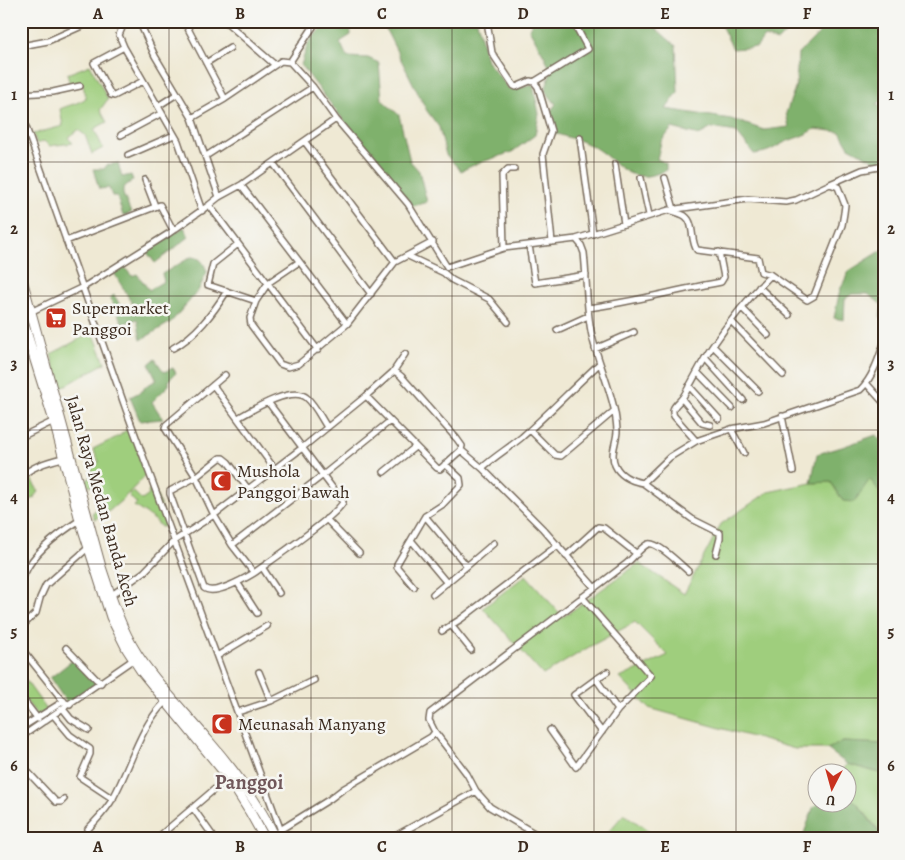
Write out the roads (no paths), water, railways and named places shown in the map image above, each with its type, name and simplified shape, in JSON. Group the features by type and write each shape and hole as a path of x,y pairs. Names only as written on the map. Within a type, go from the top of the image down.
{"highway":[{"name":"Jalan Raya Medan Banda Aceh","path":"21,276 30,348 54,421 80,520 120,636 134,659 232,775 278,835"},
{"name":"Jalan Raya Medan Banda Aceh","path":"25,315 107,598 126,635 166,702 199,736"},
{"name":"Jalan Raya Medan Banda Aceh","path":"232,775 265,839"}],"street":[{"path":"21,46 48,41 84,25 86,21"},
{"path":"125,21 119,35 182,150 202,211"},
{"path":"139,21 155,56 192,118 219,197"},
{"path":"184,21 225,99"},
{"path":"225,21 275,65"},
{"path":"487,21 492,53 516,87 530,81 534,82 588,48 573,21"},
{"path":"290,62 313,27"},
{"path":"124,47 94,63 111,95 114,96 143,80"},
{"path":"206,63 230,48"},
{"path":"192,118 225,99 275,65 282,61 290,62 313,87 336,119 408,204 447,267"},
{"path":"534,82 538,87 552,134 543,154 552,242"},
{"path":"21,94 53,92 80,86"},
{"path":"206,156 313,87"},
{"path":"158,106 177,94"},
{"path":"21,113 24,129 238,712 278,835 284,839"},
{"path":"121,135 162,114"},
{"path":"25,315 83,287 174,230 210,206 219,197 241,185 336,119"},
{"path":"128,155 174,135"},
{"path":"580,138 593,234"},
{"path":"304,142 396,262"},
{"path":"273,163 371,294"},
{"path":"615,164 624,224"},
{"path":"444,273 447,267 504,248 576,239 672,209 748,198 786,202 796,200 862,170 884,166"},
{"path":"504,248 502,175 508,169 514,169"},
{"path":"641,178 649,216"},
{"path":"665,178 672,209"},
{"path":"145,180 154,206"},
{"path":"672,209 683,214 688,219 697,250 758,258 761,272 771,275 807,300 814,296 842,225 845,205 838,187 830,184"},
{"path":"241,185 347,324"},
{"path":"66,241 154,206 161,205 174,230"},
{"path":"210,206 318,350"},
{"path":"576,239 584,253 588,316 595,349 614,411 617,433 613,455 616,468 626,477 643,483 692,519 718,531 720,538 716,554"},
{"path":"299,262 268,284 256,301 250,320 251,325 280,364 288,367 299,364 347,324 396,262 433,242"},
{"path":"238,244 213,264 208,286 256,301"},
{"path":"529,245 535,283 586,275"},
{"path":"588,308 631,302 667,292 721,282 724,277 719,252"},
{"path":"408,256 444,273 460,284 489,299 508,322"},
{"path":"696,441 672,414 673,408 682,399 713,346 759,287 771,275"},
{"path":"759,287 789,315"},
{"path":"173,348 185,341 213,312 227,291"},
{"path":"742,308 768,335"},
{"path":"557,330 588,316"},
{"path":"731,322 783,375"},
{"path":"595,349 634,332"},
{"path":"643,483 670,457 696,441 731,428 764,423 856,392 866,383 884,343"},
{"path":"713,346 758,392"},
{"path":"21,351 30,348"},
{"path":"107,598 144,572 174,541 214,515 366,396 393,372 405,354"},
{"path":"705,358 742,400"},
{"path":"482,468 492,458 514,444 530,430 599,364"},
{"path":"366,396 437,468 440,469 446,464 461,450 462,446 401,376 393,372"},
{"path":"697,372 732,408"},
{"path":"225,375 165,426 166,431 196,477 214,515 232,545 254,573"},
{"path":"866,383 884,403"},
{"path":"213,385 274,468"},
{"path":"689,386 719,419"},
{"path":"238,418 268,402 288,395 304,396 309,399 328,427"},
{"path":"682,399 702,423 710,425"},
{"path":"248,489 228,462 220,458 196,477 170,492 204,588 208,591 237,582 254,573 326,519 341,507 343,502 268,402"},
{"path":"530,430 555,455 561,456 614,411"},
{"path":"782,416 793,471"},
{"path":"21,437 54,421"},
{"path":"232,545 390,421"},
{"path":"731,428 744,453"},
{"path":"384,472 415,447"},
{"path":"461,450 482,468 558,545 594,587"},
{"path":"21,477 28,471 63,458"},
{"path":"414,587 397,566 398,562 425,516 442,504 461,485 460,478 446,464"},
{"path":"425,516 467,566"},
{"path":"326,519 359,553"},
{"path":"25,573 31,562 55,537 80,520"},
{"path":"566,556 598,527 604,528 637,554"},
{"path":"411,540 447,583"},
{"path":"433,594 494,543"},
{"path":"544,839 490,807 476,791 467,774 435,732 429,720 430,713 582,597 646,545 655,544 688,571"},
{"path":"442,631 461,619 558,545"},
{"path":"21,627 36,613 46,585 89,547"},
{"path":"262,567 278,593"},
{"path":"237,582 257,613"},
{"path":"550,730 576,767 618,710 651,676 582,597"},
{"path":"451,625 471,650"},
{"path":"217,656 267,626"},
{"path":"21,648 66,703"},
{"path":"66,648 98,681"},
{"path":"21,728 66,703 134,659"},
{"path":"259,672 271,700"},
{"path":"602,732 574,695 606,672"},
{"path":"596,679 618,710"},
{"path":"238,712 271,700 314,680"},
{"path":"21,697 38,719"},
{"path":"88,828 104,812 113,799 144,730 166,702"},
{"path":"21,737 54,716 63,709 66,703"},
{"path":"63,709 71,719 89,730"},
{"path":"54,716 70,735 90,749 90,754 80,777 113,799"},
{"path":"278,835 343,789 435,732"},
{"path":"21,761 24,772 56,802 61,802 64,799"},
{"path":"156,839 232,775"},
{"path":"390,839 476,791"},
{"path":"193,808 215,839"}],"place":[{"name":"Supermarket Panggoi","path":"56,318"},
{"name":"Mushola Panggoi Bawah","path":"221,481"},
{"name":"Meunasah Manyang","path":"222,724"}],"district":[{"name":"Panggoi","path":"249,782"}]}
